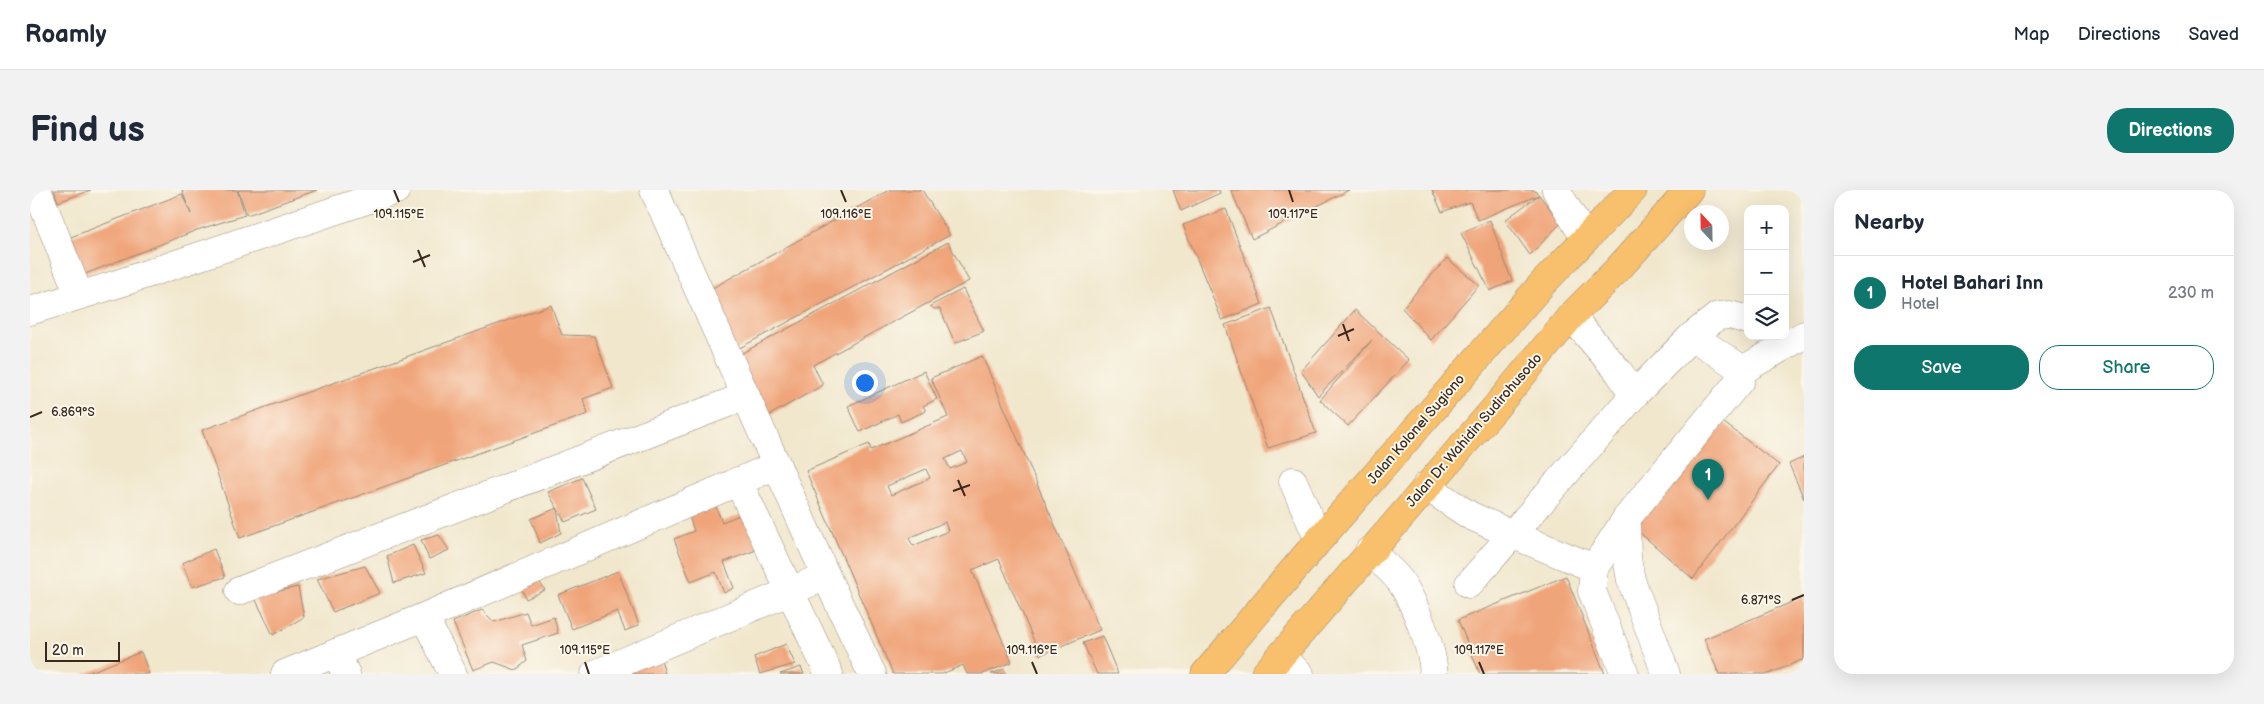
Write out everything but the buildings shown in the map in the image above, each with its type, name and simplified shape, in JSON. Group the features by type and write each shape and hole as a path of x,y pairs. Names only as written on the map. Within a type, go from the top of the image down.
{"highway":[{"name":"Jalan Kolonel Sugiono","path":"1205,674 1543,283 1633,190"},
{"name":"Jalan Dr. Wahidin Sudirohusodo","path":"1281,668 1385,567 1445,499 1495,408 1571,316 1618,270 1689,190"},
{"path":"1543,283 1571,316"}],"street":[{"path":"37,190 79,295"},
{"path":"30,312 396,190"},
{"path":"654,190 826,576 872,674"},
{"path":"1556,190 1585,238"},
{"path":"1470,584 1511,534 1634,395 1692,336 1718,316 1730,315 1744,319"},
{"path":"1571,316 1634,395"},
{"path":"1789,331 1804,335"},
{"path":"1740,372 1804,335"},
{"path":"1624,674 1592,591 1594,568 1626,519 1741,380 1737,366 1692,336"},
{"path":"239,591 746,396"},
{"path":"285,674 341,663 424,617 777,465"},
{"path":"738,481 829,674"},
{"path":"1293,481 1319,540"},
{"path":"1445,499 1511,534 1594,568"},
{"path":"1626,519 1626,558 1630,580 1666,674"},
{"path":"1385,567 1418,616 1434,664 1433,674"},
{"path":"595,674 826,576"},
{"path":"424,617 453,674"}],"place":[{"name":"Hotel Bahari Inn","path":"1708,500"}]}
